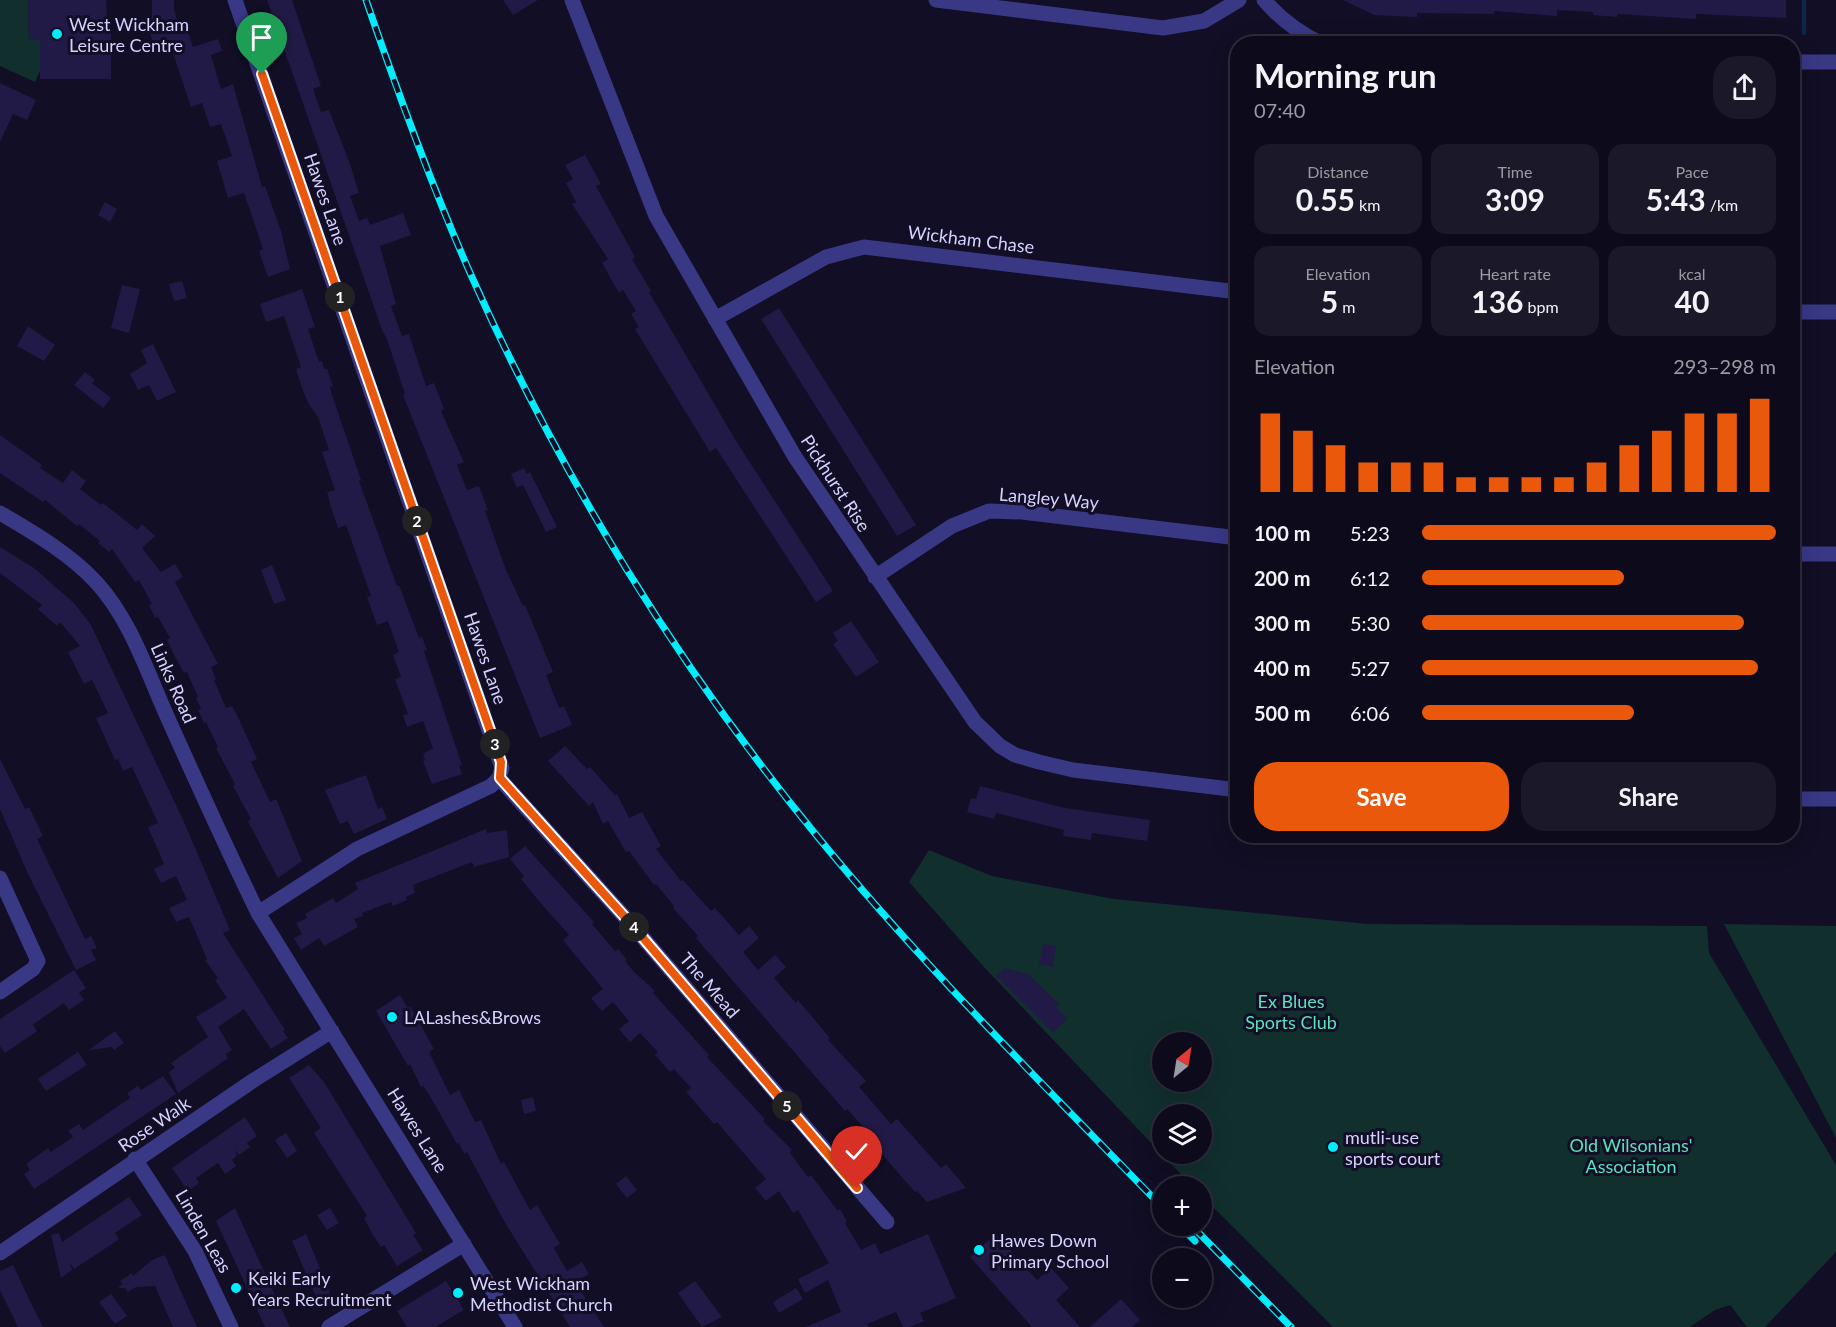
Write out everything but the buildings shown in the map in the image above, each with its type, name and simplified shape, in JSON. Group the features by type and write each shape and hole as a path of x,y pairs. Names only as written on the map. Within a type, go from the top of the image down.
{"street":[{"name":"Hawes Lane","path":"235,0 501,762 500,778"},
{"name":"Pickhurst Rise","path":"572,0 656,216 795,458 975,722 1000,746 1015,755 1073,770 1230,789"},
{"path":"936,0 1163,28 1204,21 1239,0"},
{"path":"1264,0 1275,13 1305,36"},
{"path":"1800,62 1836,62"},
{"name":"Wickham Chase","path":"715,319 826,257 864,247 1230,291"},
{"path":"1800,312 1836,312"},
{"name":"Langley Way","path":"875,577 952,526 989,511 1022,512 1230,537"},
{"name":"Links Road","path":"0,513 77,564 98,584 118,611 135,643 219,833 258,913"},
{"path":"1800,554 1836,554"},
{"path":"258,913 350,853 482,790 500,778"},
{"name":"The Mead","path":"500,778 632,925 887,1222"},
{"path":"1800,799 1836,799"},
{"path":"0,878 38,961 33,969 0,992"},
{"name":"Hawes Lane","path":"258,913 515,1327"},
{"name":"Rose Walk","path":"0,1253 254,1080 332,1031"},
{"name":"Linden Leas","path":"135,1160 195,1251 231,1327"},
{"path":"329,1327 464,1244"}],"green space":[{"path":"0,0 28,0 29,40 40,40 40,71 35,82 0,66"},
{"name":"Old Wilsonians' Association","path":"929,850 992,876 1114,899 1368,924 1707,926 1709,953 1836,1165 1836,1252 1765,1327 1747,1327 1730,1305 1715,1310 1690,1327 1333,1327 1212,1206 1212,1176 1182,1176 1171,1164 1212,1164 1212,1104 1152,1104 1152,1144 983,966 909,882"},
{"path":"1724,924 1836,926 1836,1138"}],"waterway":[{"path":"1804,0 1804,33"}],"railway":[{"path":"366,0 442,207 506,350 583,496 670,637 766,772 858,885 942,979 1152,1197"},
{"path":"1190,1236 1195,1241"},
{"path":"1202,1236 1291,1327"}],"place":[{"name":"West Wickham Leisure Centre","path":"57,34"},
{"name":"LALashes&Brows","path":"392,1017"},
{"name":"mutli-use sports court","path":"1333,1147"},
{"name":"Hawes Down Primary School","path":"979,1250"},
{"name":"Keiki Early Years Recruitment","path":"236,1288"},
{"name":"West Wickham Methodist Church","path":"458,1293"}],"route":[{"path":"262,74 501,762 500,778 632,925 857,1188"}],"park label":[{"name":"Ex Blues Sports Club","path":"1291,1011"}]}
